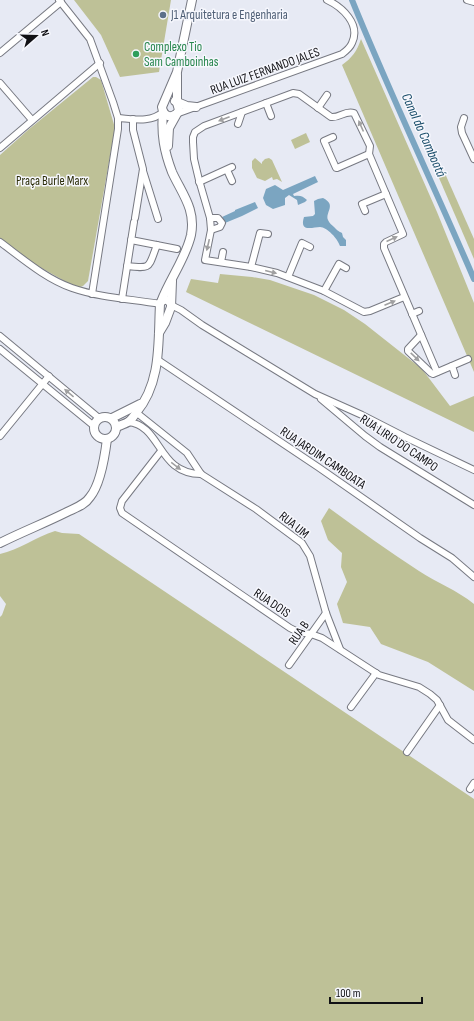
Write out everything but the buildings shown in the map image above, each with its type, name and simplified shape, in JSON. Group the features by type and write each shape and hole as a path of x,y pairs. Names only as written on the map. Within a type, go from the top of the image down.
{"street":[{"name":"RUA LUIZ FERNANDO JALES","path":"176,114 342,54 352,44 354,38 353,29 349,17 340,7 328,0"},
{"path":"467,0 474,2"},
{"path":"0,53 60,1 90,39 100,64 118,118 118,128 92,294"},
{"path":"168,159 168,134 178,110 177,72 191,2"},
{"path":"0,148 100,64"},
{"path":"117,426 128,422 136,413 144,402 154,380 158,360 160,304 191,235 192,215 187,198 177,181 168,159 161,128 163,112 162,107 177,72"},
{"path":"0,83 32,120"},
{"path":"404,297 364,312 324,291 288,277 251,267 205,260 211,230 210,218 194,159 193,137 195,132 204,126 293,92 299,94 318,108 334,117 348,112 354,113 370,146 369,154 403,234 386,242 384,244 384,248 395,267 404,297 437,372"},
{"path":"318,108 327,96"},
{"path":"164,103 170,100 187,106 196,107"},
{"path":"266,103 271,116"},
{"path":"118,118 146,120 154,118 163,112"},
{"path":"163,112 169,116 176,114"},
{"path":"238,124 242,112"},
{"path":"464,118 461,127 462,133 474,159"},
{"path":"133,119 133,130 158,219"},
{"path":"333,137 324,141 336,168 369,154"},
{"path":"199,182 230,168 232,181"},
{"path":"122,299 143,169"},
{"path":"365,211 362,204 386,194"},
{"path":"210,218 218,218 222,223 220,227 211,230"},
{"path":"251,267 260,233 268,234"},
{"path":"131,240 177,249"},
{"path":"0,242 55,280 72,288 92,294 160,304 166,300 169,301 171,306"},
{"path":"288,277 302,243 310,247"},
{"path":"127,266 147,267 157,245"},
{"path":"221,262 223,252"},
{"path":"324,291 339,264 346,268"},
{"path":"159,333 165,323 171,306 172,280"},
{"name":"RUA LIRIO DO CAMPO","path":"171,306 181,310 202,325 315,394 362,415 474,470"},
{"path":"412,314 419,311"},
{"path":"421,335 408,349 408,351 431,373 433,374 468,359"},
{"path":"0,336 99,418"},
{"path":"0,349 94,426 96,435 104,439 113,436 117,426 112,418 106,416 99,418 94,426"},
{"path":"431,358 438,354"},
{"name":"RUA JARDIM CAMBOATA","path":"158,360 420,538 452,558 474,577"},
{"path":"452,366 455,375"},
{"path":"0,436 49,376"},
{"name":"RUA LIRIO DO CAMPO","path":"315,394 380,447 474,505"},
{"path":"112,418 133,409 144,402"},
{"name":"RUA UM","path":"136,413 187,453 201,474 256,509 302,543 310,556 326,613 340,649"},
{"name":"RUA UM","path":"128,422 136,423 153,436 161,451 170,461 182,470 193,474 201,474"},
{"path":"0,543 50,521 84,503 90,498 95,490 102,463 101,448 104,439"},
{"name":"RUA DOIS","path":"161,451 122,501 120,508 122,513 290,628 322,638 376,673 419,687 430,694 440,706 448,720 474,740"},
{"name":"RUA B","path":"289,665 326,613"},
{"path":"351,707 376,673"},
{"path":"407,752 440,706"},
{"path":"433,716 448,720"}],"green space":[{"name":"Complexo Tio Sam Camboinhas","path":"74,0 171,0 159,72 120,77 101,35"},
{"path":"361,39 437,212 474,303 474,372 342,65 354,54"},
{"name":"Praça Burle Marx","path":"93,77 101,80 115,128 88,281 83,286 77,288 6,248 0,243 0,155"},
{"path":"306,133 310,142 295,149 291,140"},
{"path":"255,158 262,164 265,159 269,158 272,160 282,182 277,179 273,180 272,177 265,181 257,178 252,168 252,161"},
{"path":"443,169 474,239 474,259 436,171"},
{"path":"220,274 270,280 314,295 344,310 365,324 422,369 450,406 474,396 474,432 186,292 191,279 218,283"},
{"path":"329,508 407,563 474,604 474,691 428,662 381,644 370,627 343,623 337,604 347,582 341,567 342,553 328,540 321,521"},
{"path":"55,531 79,534 474,799 474,1021 0,1021 0,617 6,604 0,596 0,554 14,550"}],"water":[{"path":"315,176 318,182 293,194 294,196 300,196 307,200 305,202 298,205 297,200 289,195 285,198 285,205 273,209 266,205 263,198 266,189 275,185 283,190"},
{"path":"323,198 329,203 330,206 327,217 328,221 342,233 346,240 346,246 340,246 335,237 326,229 320,227 308,228 303,225 304,217 313,216 315,214 314,201"},
{"path":"255,202 258,208 225,223 222,217"}],"waterway":[{"name":"Canal do Camboatá","path":"352,0 381,70 474,279"}],"place":[{"name":"J1 Arquitetura e Engenharia","path":"163,15"},
{"name":"Complexo Tio Sam Camboinhas","path":"136,54"}]}
